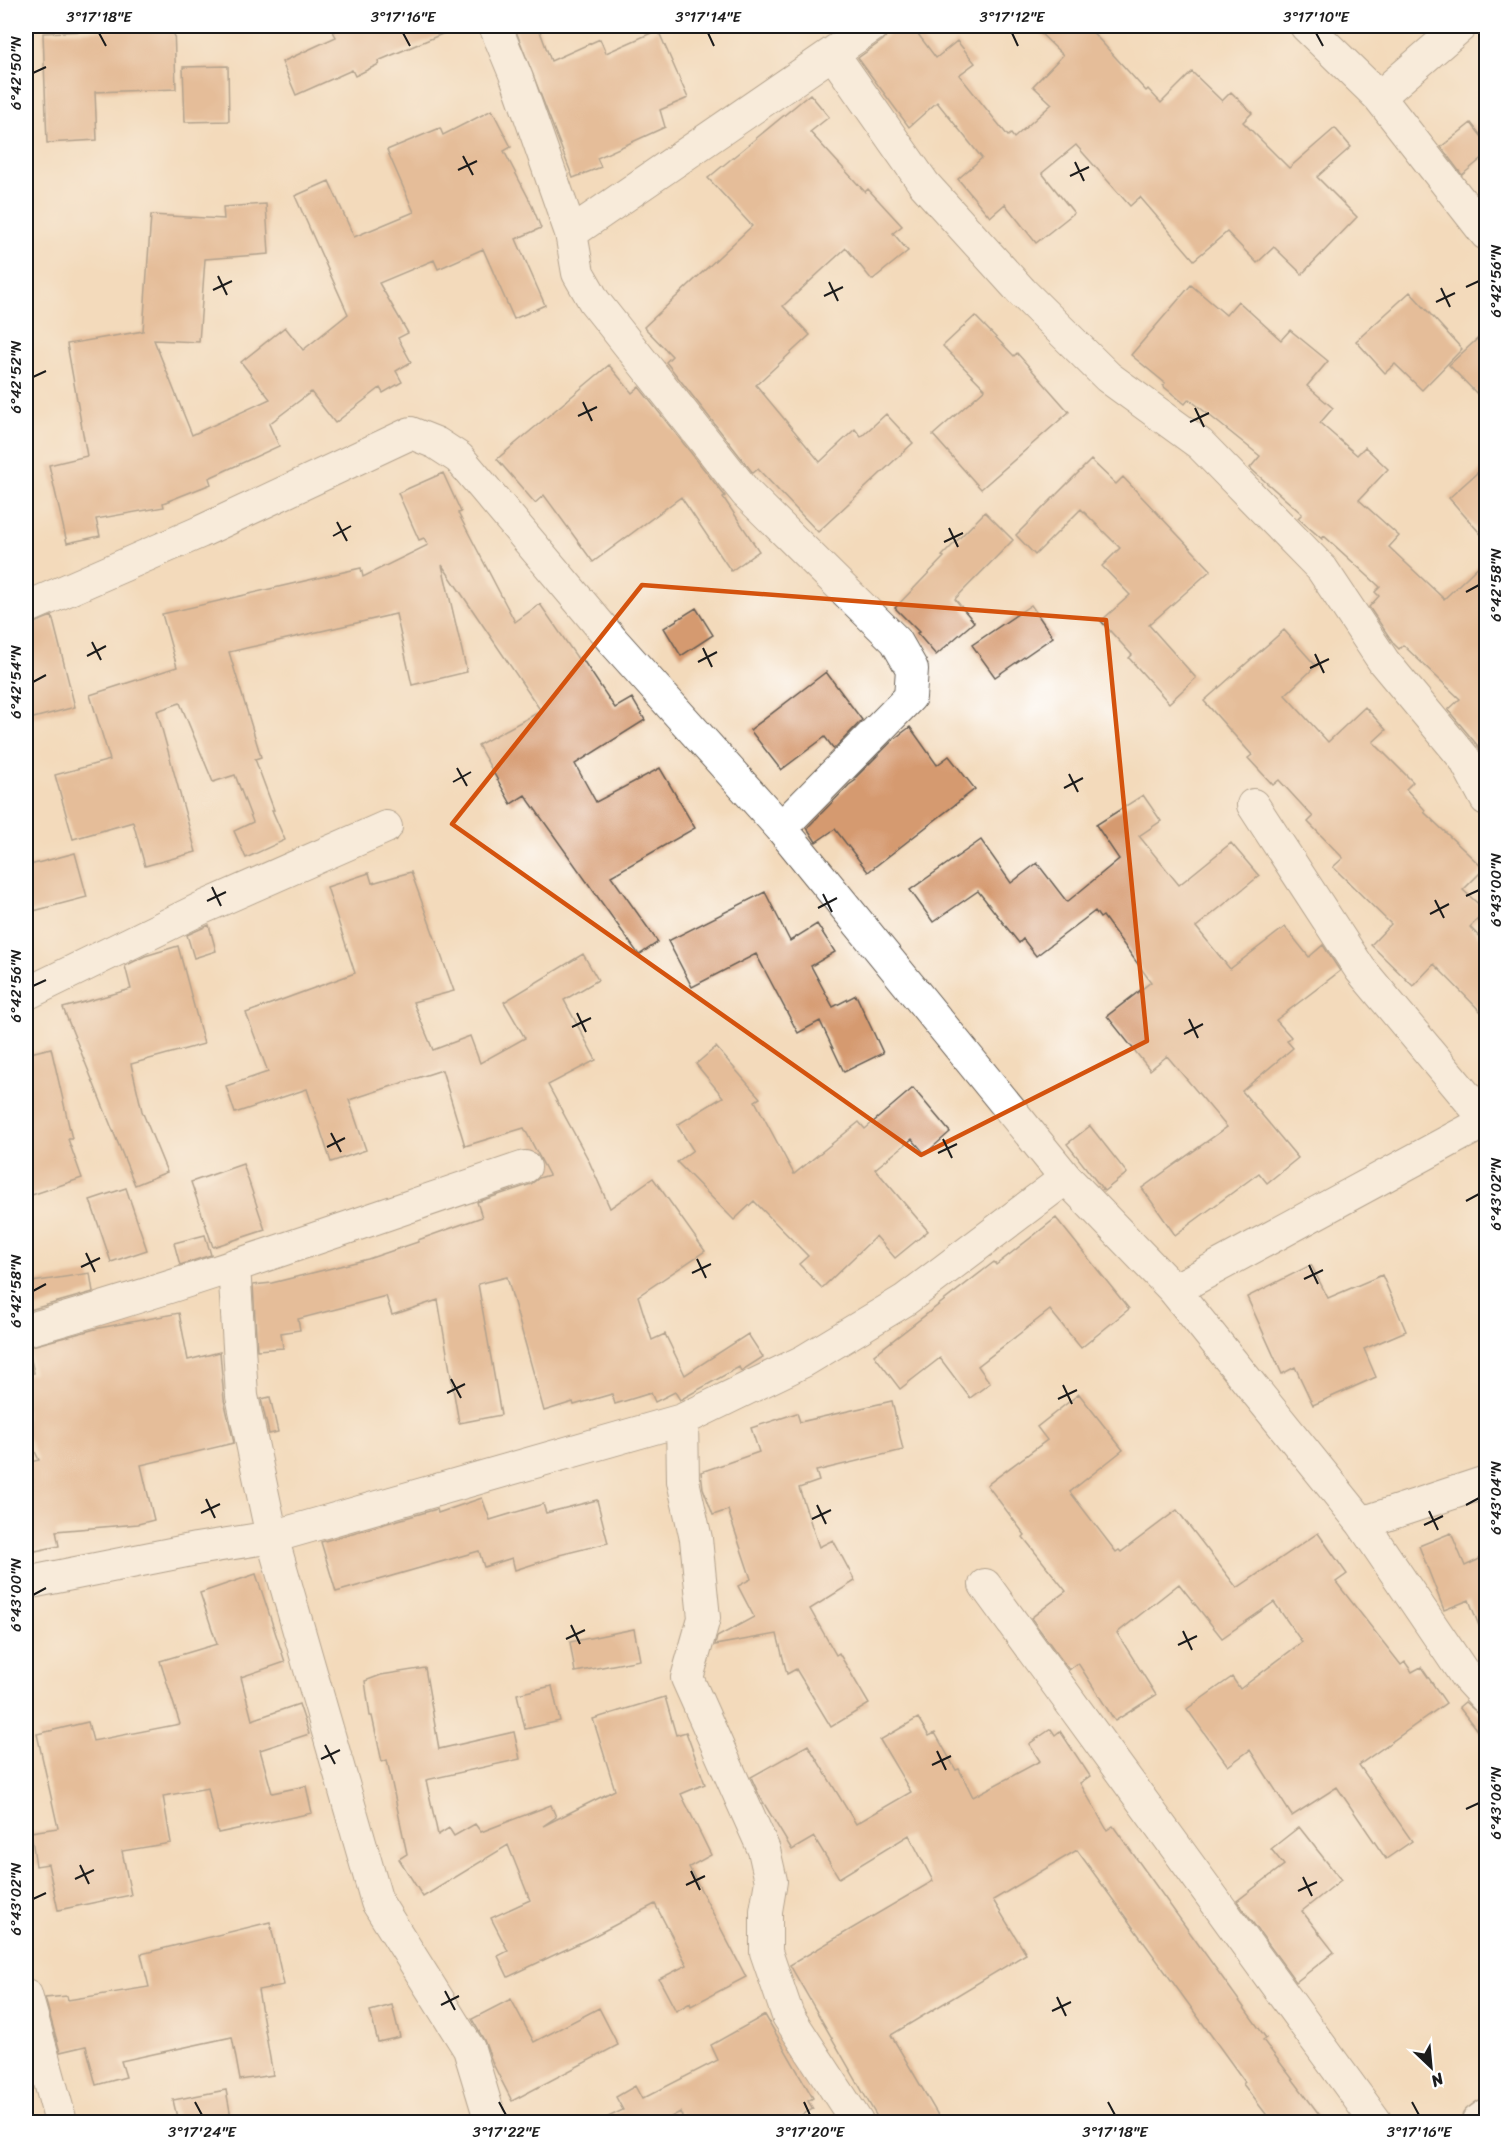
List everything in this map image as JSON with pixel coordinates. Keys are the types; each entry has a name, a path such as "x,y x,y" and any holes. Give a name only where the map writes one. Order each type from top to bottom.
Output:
{"street":[{"path":"495,26 517,79 571,233 578,273 594,301 746,493 896,641 912,669 910,697 781,828"},
{"path":"571,233 872,26"},
{"path":"1306,26 1379,97 1486,234"},
{"path":"1379,97 1461,26"},
{"path":"833,54 924,184 1022,292 1108,377 1200,444 1322,569 1384,662 1464,758 1486,799"},
{"path":"26,608 211,527 411,433 436,442 459,458 614,641 781,828 1066,1178 1174,1290 1362,1523 1465,1675 1486,1698"},
{"path":"1174,1290 1486,1120 1360,969 1253,805"},
{"path":"26,994 202,908 386,827"},
{"path":"26,1330 90,1312 234,1265 525,1167"},
{"path":"26,1583 195,1549 272,1537 682,1420 804,1361 905,1300 1066,1178"},
{"path":"234,1265 242,1396 272,1537 377,1902 469,2049 491,2122"},
{"path":"682,1420 683,1481 696,1539 704,1618 687,1678 764,1851 771,1881 765,1911 766,1952 788,2016 857,2122"},
{"path":"1362,1523 1486,1482"},
{"path":"985,1585 1376,2122"},
{"path":"26,1995 61,2122"},
{"path":"1478,2122 1486,2116"}],"highlighted area":[{"path":"642,585 1106,620 1147,1041 921,1155 452,824"}],"building":[{"path":"131,26 174,26 176,89 95,92 97,140 47,143 43,33 131,29"},
{"path":"330,26 461,26 378,61 379,64 355,76 352,70 296,95 282,62 336,37"},
{"path":"514,26 538,26 551,61 600,39 606,53 658,30 688,98 660,110 665,127 597,158 601,167 573,178"},
{"path":"891,26 912,26 936,58 957,41 975,63 959,75 1008,136 1011,134 1014,138 1052,104 1033,86 1063,55 1033,26 1087,26 1146,91 1148,89 1161,103 1192,72 1222,101 1231,92 1252,113 1243,122 1289,168 1335,128 1351,147 1317,177 1357,217 1302,274 1274,247 1257,263 1227,232 1194,260 1140,197 1130,206 1076,145 1042,173 1074,213 1036,243 1005,204 990,217 958,179 982,158 937,102 909,127 858,58 883,40"},
{"path":"228,66 229,121 185,122 183,67"},
{"path":"810,94 829,117 810,132 865,192 868,189 902,226 893,233 908,251 872,280 846,248 783,306 810,335 756,385 820,462 855,429 861,437 886,414 913,443 818,532 758,469 753,473 666,362 672,356 644,327 752,226 708,178"},
{"path":"492,110 511,147 504,151 541,228 516,239 545,305 514,319 483,249 438,269 434,260 379,283 408,333 398,338 411,362 396,371 402,382 383,393 380,388 335,423 311,392 269,424 279,446 209,478 211,484 163,503 164,507 96,519 100,536 67,543 49,465 87,456 67,344 143,331 151,215 224,219 223,207 266,204 269,254 205,259 199,342 154,340 192,435 270,399 241,362 285,327 303,350 348,314 295,196 329,181 354,237 414,212 387,150 440,128 443,135"},
{"path":"1471,123 1486,142 1486,155 1462,175 1441,147"},
{"path":"1191,285 1226,315 1238,301 1281,340 1290,330 1328,361 1307,386 1333,408 1320,423 1357,455 1365,447 1388,469 1359,500 1399,536 1389,547 1444,599 1486,559 1486,762 1478,746 1448,710 1460,699 1403,645 1399,649 1394,644 1369,607 1379,596 1375,592 1380,587 1324,536 1322,539 1298,518 1302,514 1250,468 1260,456 1189,399 1185,404 1163,386 1165,383 1131,355"},
{"path":"1410,292 1462,349 1422,390 1395,364 1385,373 1356,341"},
{"path":"975,316 1014,356 1017,353 1069,412 981,489 933,435 985,389 943,346"},
{"path":"1486,331 1486,403 1449,365"},
{"path":"609,365 632,393 639,387 725,496 723,497 759,551 731,571 681,497 593,562 544,495 535,503 497,459"},
{"path":"1091,460 1116,484 1123,477 1211,570 1149,625 1196,678 1169,703 1129,658 1132,655 1101,621 1130,595 1102,566 1120,548 1081,509 1035,555 1016,535"},
{"path":"1486,465 1486,540 1449,498"},
{"path":"443,473 461,512 458,513 515,622 540,604 578,659 581,657 615,708 632,698 645,720 575,764 596,802 660,768 695,828 611,876 658,942 639,955 525,795 511,804 478,745 541,711 442,565 467,672 412,685 396,614 229,652 261,757 255,759 285,840 246,858 234,831 253,822 235,775 213,782 180,703 157,711 196,852 145,866 133,822 73,839 55,775 110,760 90,695 177,667 162,614 361,568 363,577 428,545 424,538 419,540 398,493"},
{"path":"985,512 1013,540 955,599 974,622 936,655 917,633 919,632 895,608"},
{"path":"1031,605 1053,637 995,677 972,645"},
{"path":"696,608 713,635 681,656 664,628"},
{"path":"52,616 75,707 26,720 26,626"},
{"path":"1284,630 1316,666 1285,695 1328,742 1365,707 1386,730 1373,742 1413,782 1406,789 1425,810 1424,812 1484,869 1463,890 1486,911 1470,927 1486,944 1486,1017 1434,964 1413,986 1371,945 1391,924 1333,867 1343,858 1308,822 1313,817 1279,780 1273,785 1248,758 1252,755 1204,701"},
{"path":"826,672 862,720 834,749 825,737 781,770 750,730"},
{"path":"910,727 937,765 949,756 975,789 868,872 835,829 816,842 807,828 894,739"},
{"path":"1143,795 1161,821 1139,836 1179,885 1231,843 1259,876 1196,927 1230,969 1285,927 1309,957 1323,945 1340,971 1276,1020 1291,1037 1287,1041 1293,1048 1242,1091 1298,1158 1267,1183 1259,1173 1175,1235 1142,1188 1227,1127 1167,1056 1150,1070 1107,1016 1151,982 1103,916 1100,918 1095,911 1036,956 1023,939 1019,943 978,891 933,922 910,890 981,840 1011,883 1037,863 1067,902 1119,859 1096,825"},
{"path":"75,853 87,897 26,913 26,866"},
{"path":"411,872 454,991 413,1002 433,1050 470,1036 480,1063 525,1038 504,1002 583,954 598,980 564,1000 596,1060 548,1085 588,1159 610,1208 653,1178 705,1251 638,1296 652,1340 665,1334 685,1375 748,1334 763,1357 741,1371 739,1367 680,1400 675,1392 655,1402 651,1393 615,1404 612,1394 544,1411 507,1277 478,1284 501,1415 459,1423 438,1300 392,1315 386,1296 298,1319 300,1330 281,1333 283,1348 257,1350 253,1285 272,1283 368,1259 418,1242 418,1240 482,1217 477,1202 531,1184 549,1175 524,1128 465,1146 442,1070 349,1100 366,1150 331,1162 307,1089 235,1113 226,1086 268,1072 246,1013 355,973 327,887 369,873 372,883"},
{"path":"765,892 790,941 817,924 835,952 811,966 833,1007 856,995 883,1053 844,1072 820,1021 798,1033 756,954 692,987 668,941"},
{"path":"209,925 216,951 194,958 187,935"},
{"path":"178,946 204,1044 131,1064 142,1111 167,1172 135,1185 63,1008 131,989 125,966 145,956"},
{"path":"716,1047 760,1098 755,1101 794,1174 859,1122 865,1129 913,1088 950,1132 925,1154 912,1139 875,1169 928,1231 895,1258 876,1236 822,1288 799,1264 808,1256 754,1201 734,1220 677,1162 693,1150 677,1125 723,1097 696,1064"},
{"path":"51,1048 72,1139 68,1139 82,1178 26,1197 26,1054"},
{"path":"1090,1126 1127,1173 1104,1191 1067,1144"},
{"path":"243,1164 265,1230 213,1247 191,1182"},
{"path":"126,1188 147,1250 111,1262 90,1200"},
{"path":"1056,1218 1129,1309 1081,1348 1050,1310 978,1366 990,1383 970,1398 940,1358 900,1389 874,1355 994,1262 996,1265"},
{"path":"205,1235 211,1255 180,1265 174,1243"},
{"path":"1311,1265 1328,1298 1382,1275 1406,1331 1364,1349 1376,1377 1313,1405 1295,1367 1282,1374 1247,1297"},
{"path":"90,1273 93,1292 26,1311 26,1283"},
{"path":"179,1313 188,1360 220,1352 224,1400 234,1443 141,1465 154,1520 138,1524 56,1531 59,1546 26,1553 26,1463 39,1460 26,1433 26,1375 34,1373 28,1347 99,1328"},
{"path":"1079,1394 1123,1450 1070,1492 1116,1552 1119,1550 1121,1552 1177,1510 1237,1588 1318,1533 1347,1574 1336,1582 1401,1665 1405,1662 1412,1672 1421,1667 1446,1703 1359,1765 1412,1841 1386,1859 1337,1787 1292,1816 1250,1750 1228,1766 1187,1709 1232,1677 1240,1689 1302,1642 1274,1602 1222,1638 1179,1584 1117,1633 1156,1695 1115,1721 1078,1663 1069,1670 1031,1618 1066,1591 1023,1537 1025,1535 987,1485 1047,1440 1037,1427"},
{"path":"270,1397 278,1432 269,1434 261,1399"},
{"path":"892,1401 903,1450 816,1471 819,1481 799,1488 819,1547 833,1540 855,1581 810,1609 836,1655 839,1653 869,1704 831,1727 796,1669 787,1674 777,1634 715,1645 717,1637 754,1617 738,1586 751,1579 728,1510 713,1515 703,1488 701,1472 759,1452 751,1428 797,1413 800,1422"},
{"path":"482,1498 490,1520 543,1504 546,1513 597,1500 608,1543 559,1555 515,1570 512,1558 484,1567 479,1551 336,1592 321,1542 437,1509 438,1513"},
{"path":"1451,1533 1465,1566 1486,1556 1486,1641 1469,1600 1444,1610 1419,1546"},
{"path":"256,1574 285,1662 241,1677 252,1720 299,1704 309,1734 260,1750 272,1793 306,1786 312,1813 218,1833 208,1788 163,1796 171,1843 122,1851 131,1895 58,1910 48,1864 36,1866 31,1832 58,1828 37,1734 88,1722 93,1741 180,1724 160,1661 217,1644 200,1593"},
{"path":"634,1629 640,1660 575,1672 570,1642"},
{"path":"425,1668 439,1749 514,1732 520,1759 426,1780 438,1835 449,1828 454,1836 475,1824 481,1832 551,1805 556,1817 543,1826 615,1790 593,1719 665,1697 676,1735 686,1732 705,1784 681,1794 711,1855 689,1867 746,1977 691,2006 690,2003 676,2011 659,1979 687,1965 655,1904 508,1977 498,1956 508,1951 491,1918 530,1900 508,1845 423,1897 399,1859 407,1854 387,1760 382,1762 372,1716 370,1716 365,1681 381,1675"},
{"path":"552,1686 560,1721 525,1729 517,1694"},
{"path":"1465,1702 1480,1715 1486,1716 1486,1742 1459,1707"},
{"path":"918,1718 929,1736 935,1733 956,1770 959,1769 973,1797 1040,1761 1029,1744 1051,1729 1055,1735 1060,1731 1090,1776 1080,1783 1107,1830 1113,1826 1266,2038 1263,2040 1325,2122 1272,2122 1077,1850 993,1900 1026,1954 891,2035 942,2122 880,2122 790,1965 933,1881 909,1835 839,1878 814,1837 792,1850 760,1797 751,1777 808,1745 856,1824 911,1792 880,1740"},
{"path":"1299,1827 1341,1880 1302,1911 1334,1952 1296,1982 1237,1901 1284,1865 1271,1849"},
{"path":"270,1922 284,1985 258,1990 273,2075 240,2080 232,2037 121,2061 126,2077 96,2085 86,2046 60,2052 45,1998 67,1996 68,2000 149,1987 141,1954"},
{"path":"511,1999 534,2042 599,2008 618,2045 512,2101 472,2019"},
{"path":"392,2005 400,2037 378,2042 370,2011"},
{"path":"765,2015 813,2098 808,2101 813,2109 788,2122 685,2122 680,2112 662,2122 598,2122 623,2110 616,2097 635,2086 642,2099 718,2060 711,2045"},
{"path":"226,2090 232,2122 178,2122 173,2100"}]}
